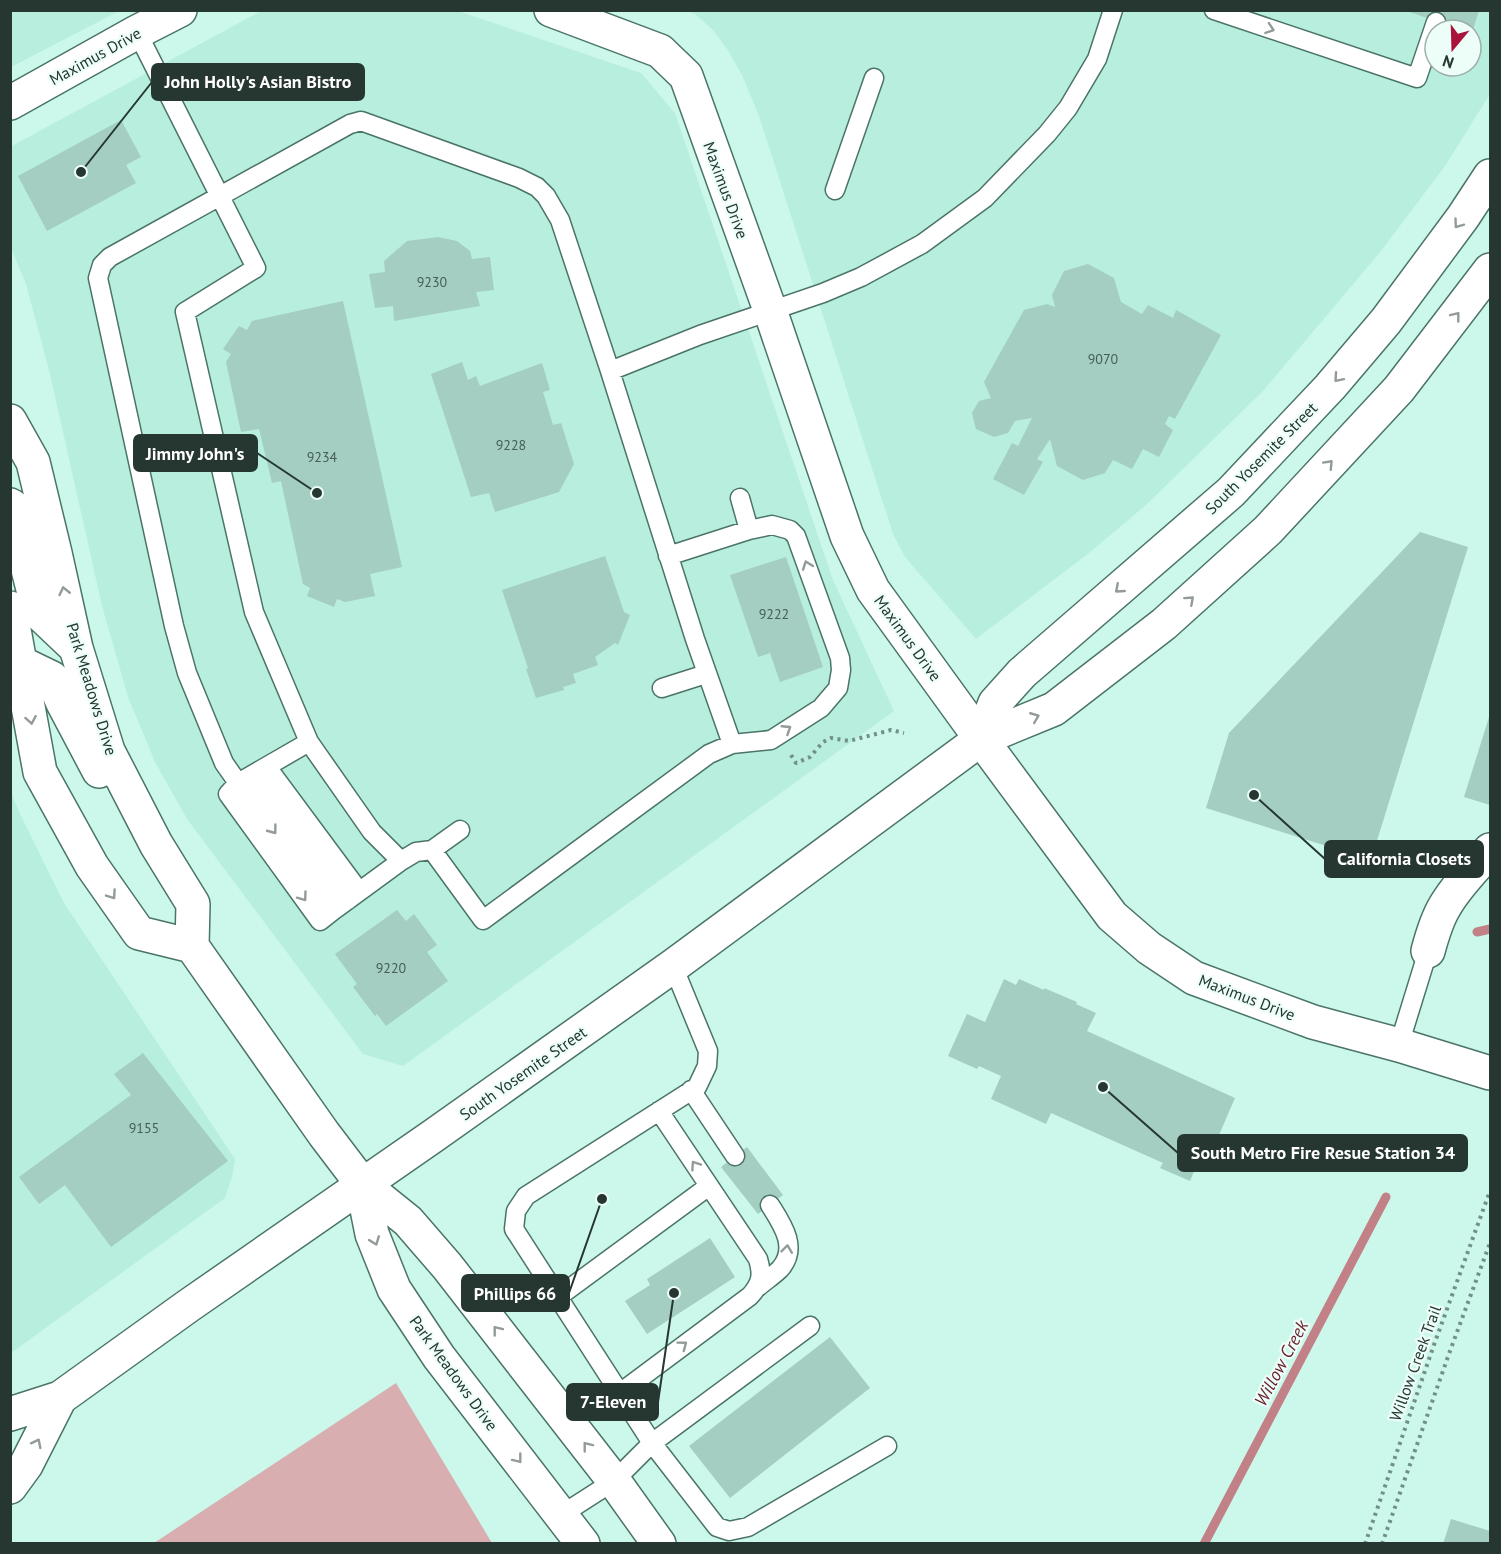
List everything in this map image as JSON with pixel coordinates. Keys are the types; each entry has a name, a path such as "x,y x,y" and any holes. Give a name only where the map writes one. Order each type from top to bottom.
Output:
{"main road":[{"name":"Maximus Drive","path":"10,103 180,10"},
{"name":"Maximus Drive","path":"551,10 660,51 686,76 770,310 847,536 873,590 1112,916 1149,948 1194,978 1313,1022 1491,1073"},
{"name":"South Yosemite Street","path":"981,739 995,703 1022,673 1232,492 1330,387 1386,321 1491,176"},
{"name":"South Yosemite Street","path":"10,1414 60,1398 197,1299 442,1130 673,966 981,739 1054,709 1164,624 1269,530 1399,389 1491,270"},
{"name":"Park Meadows Drive","path":"10,421 33,462 76,648 108,751 156,844 194,904 192,946 324,1134 362,1184 408,1221 447,1266 614,1481 659,1544"},
{"path":"10,505 39,613 76,648"},
{"path":"10,608 16,664 40,772 92,866 139,933 192,946"},
{"path":"16,664 52,678 155,878 186,892"},
{"path":"1428,951 1444,907 1491,850"},
{"name":"Park Meadows Drive","path":"362,1184 372,1234 394,1289 439,1357 583,1544"},
{"name":"South Yosemite Street","path":"10,1487 26,1465 60,1398"}],"lane":[{"path":"610,371 700,335 823,293 861,277 922,244 984,198 1047,134 1068,108 1097,59 1113,10"},
{"path":"1214,10 1417,78 1423,60"},
{"path":"137,32 256,268 185,312 249,597 309,742 372,832 401,861"},
{"path":"835,190 874,78"},
{"path":"347,900 253,775 224,763 187,673 98,278 102,265 110,257 350,124 361,121 519,178 537,187 546,196 560,220 706,674 732,744"},
{"path":"740,498 749,530"},
{"path":"432,850 483,920 709,754 732,744 771,740 820,708 837,688 841,670 840,658 796,536 790,530 772,525 668,556"},
{"path":"662,688 706,674"},
{"path":"253,775 309,742"},
{"path":"253,775 347,900"},
{"path":"347,900 401,861 416,852 432,850 460,830"},
{"path":"1399,1046 1428,951"},
{"path":"673,966 708,1051 707,1066 697,1086 526,1196 516,1211 514,1229 652,1443 717,1527 729,1531 748,1527 887,1446"},
{"path":"691,1090 735,1156"},
{"path":"659,1112 758,1259 762,1270 758,1287"},
{"path":"558,1297 709,1186"},
{"path":"620,1393 750,1296 779,1269 789,1251 789,1240 784,1227 770,1205"},
{"path":"561,1515 614,1481 652,1443 810,1326"}],"path":[{"path":"778,735 796,763 810,757 823,742 831,738 849,741 891,730 904,733"},
{"name":"Willow Creek Trail","path":"1365,1544 1435,1342 1491,1191"},
{"path":"1382,1544 1491,1243"}],"shaded area":[{"path":"11,10 119,10 119,11 11,67"},
{"path":"261,11 458,11 641,73 675,113 833,580 894,711 403,1066 363,1054 187,819 155,762 128,697 102,606 50,374 26,284 11,248 10,147"},
{"path":"688,11 1490,11 1490,94 1445,166 1381,251 1263,391 1146,505 1089,553 976,639 905,557 893,534 759,116 742,75 713,30 695,14"},
{"path":"10,791 64,903 235,1159 225,1198 11,1353"},
{"path":"396,1383 492,1543 154,1543"}],"building":[{"path":"1404,10 1479,10 1477,18 1427,18"},
{"path":"121,120 141,157 126,165 136,183 47,231 18,176"},
{"path":"438,237 457,241 470,251 472,259 490,257 494,290 476,292 480,306 394,321 393,306 375,308 369,274 385,272 384,261 407,241"},
{"path":"1088,264 1114,278 1121,302 1142,314 1148,305 1173,318 1176,310 1221,335 1175,419 1169,416 1165,424 1173,430 1159,457 1143,449 1132,469 1113,460 1105,473 1083,480 1057,466 1050,439 1037,459 1043,462 1024,495 993,479 1012,443 1018,446 1032,418 1015,421 1008,433 994,437 976,429 972,413 979,401 991,398 984,382 1024,310 1047,304 1055,307 1052,295 1064,271"},
{"path":"343,301 402,567 370,574 375,596 345,602 337,599 334,607 307,596 310,588 303,584 281,481 272,483 259,429 241,432 226,362 231,354 223,349 239,326 247,330 252,321"},
{"path":"462,362 468,380 476,376 480,386 542,363 550,390 543,392 553,425 561,423 574,464 559,492 495,512 489,493 471,497 431,374"},
{"path":"1420,532 1468,547 1371,860 1206,808 1229,733"},
{"path":"605,556 624,612 630,615 618,645 615,643 595,657 598,665 573,674 576,683 563,687 564,690 536,698 502,590"},
{"path":"786,557 823,667 780,682 770,653 758,657 730,575"},
{"path":"1490,714 1490,805 1464,797"},
{"path":"397,910 406,921 414,914 437,945 427,952 448,981 386,1026 377,1014 375,1016 353,987 357,984 335,954"},
{"path":"1004,979 1016,985 1019,979 1077,1002 1076,1004 1096,1013 1087,1031 1235,1098 1212,1151 1204,1148 1190,1181 1160,1168 1163,1163 1051,1113 1046,1124 991,1099 1001,1076 979,1066 977,1069 948,1056 967,1014 985,1022"},
{"path":"143,1053 228,1161 111,1247 65,1185 39,1204 19,1177 131,1095 114,1074"},
{"path":"747,1147 783,1195 758,1214 721,1167"},
{"path":"710,1238 735,1277 647,1334 625,1301 650,1285 647,1279"},
{"path":"830,1337 870,1388 730,1498 689,1446"},
{"path":"1451,1519 1490,1531 1490,1544 1443,1544"}],"waterway":[{"name":"Willow Creek","path":"1477,932 1490,929"},
{"name":"Willow Creek","path":"1204,1544 1386,1197"}],"place":[{"name":"John Holly's Asian Bistro","path":"81,172"},
{"name":"Jimmy John's","path":"317,493"},
{"name":"California Closets","path":"1254,795"},
{"name":"South Metro Fire Resue Station 34","path":"1103,1087"},
{"name":"Phillips 66","path":"602,1199"},
{"name":"7-Eleven","path":"674,1293"}]}
